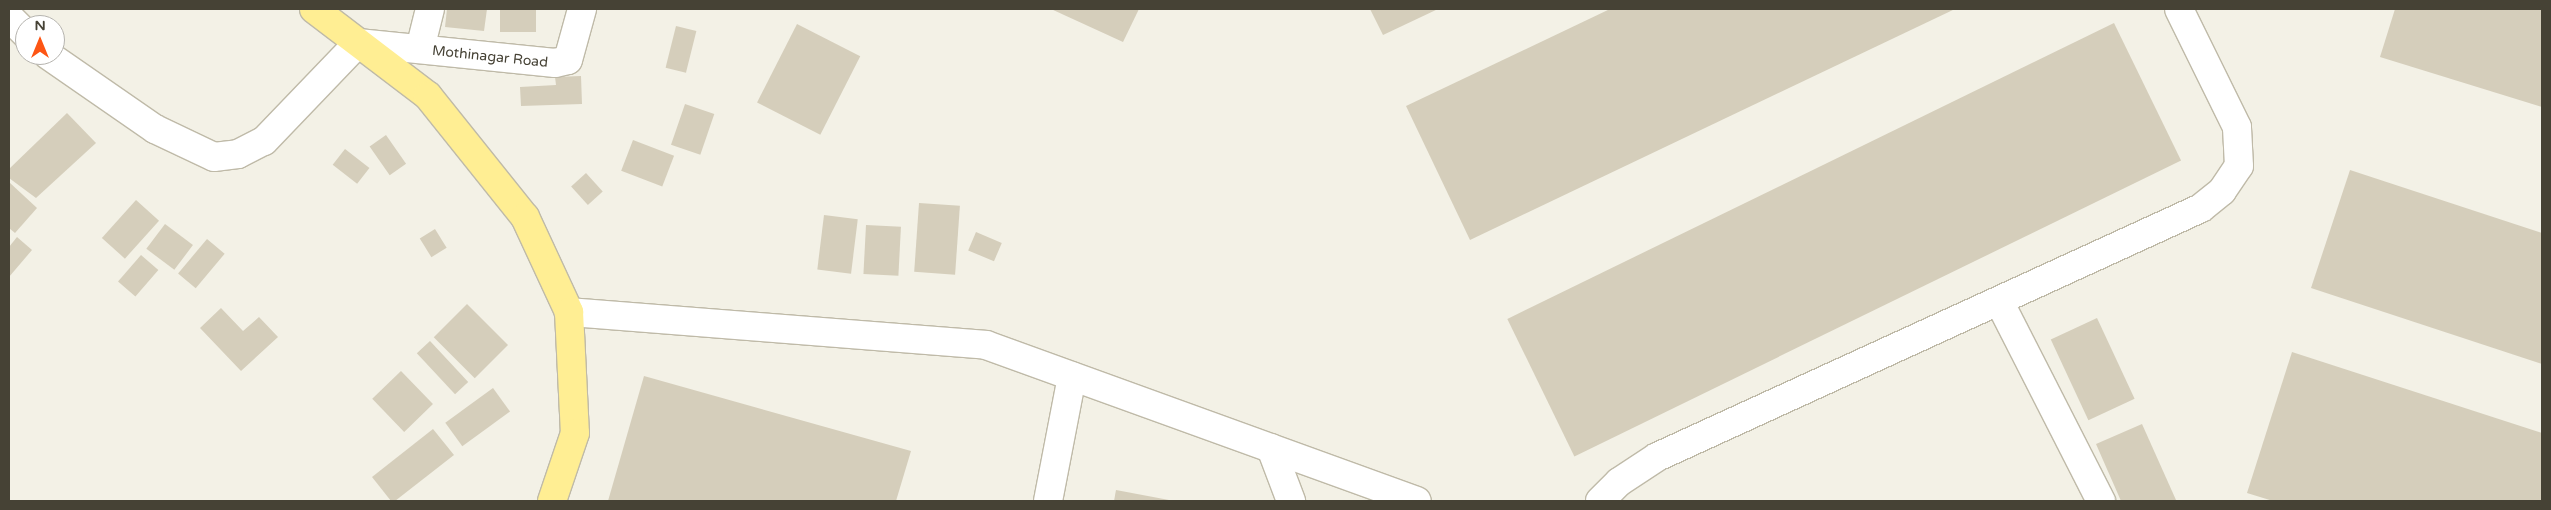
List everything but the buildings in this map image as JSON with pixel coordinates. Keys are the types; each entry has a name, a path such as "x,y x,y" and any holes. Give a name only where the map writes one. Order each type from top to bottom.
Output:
{"main road":[{"path":"314,9 428,96 525,217 569,312 575,433 552,501"}],"street":[{"path":"420,49 430,9"},
{"name":"Mothinagar Road","path":"358,43 555,63 568,60 582,9"},
{"path":"1600,501 1619,482 1657,457 2201,208 2222,191 2239,166 2238,127 2179,9"},
{"path":"63,65 155,128 214,157 238,154 264,141 358,43"},
{"path":"1999,301 2101,501"},
{"path":"569,312 986,345 1417,501"},
{"path":"1048,501 1072,376"},
{"path":"1271,448 1291,501"}]}
